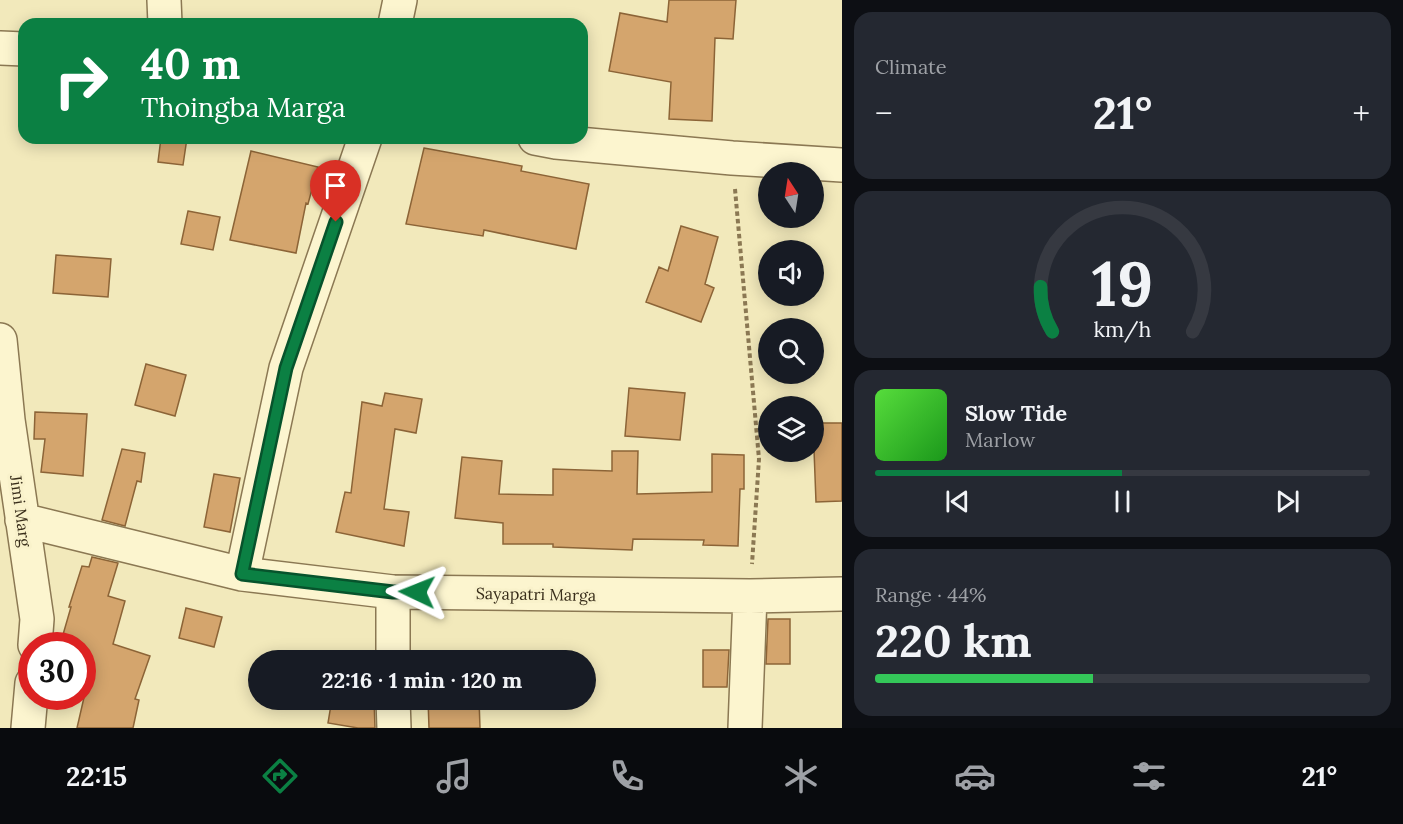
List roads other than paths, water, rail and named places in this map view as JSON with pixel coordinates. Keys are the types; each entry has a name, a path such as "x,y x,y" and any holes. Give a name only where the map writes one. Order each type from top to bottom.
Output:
{"street":[{"path":"164,0 165,18"},
{"path":"396,18 400,0"},
{"path":"0,48 18,49"},
{"path":"242,574 286,368 363,144"},
{"path":"578,144 842,165"},
{"name":"Jimi Marg","path":"0,340 8,420 37,619 36,632"},
{"name":"Sayapatri Marga","path":"22,520 242,574 393,592 750,596 842,594"},
{"path":"393,592 393,650"},
{"path":"745,728 750,596"},
{"path":"28,728 30,710"},
{"path":"393,710 394,728"}]}
